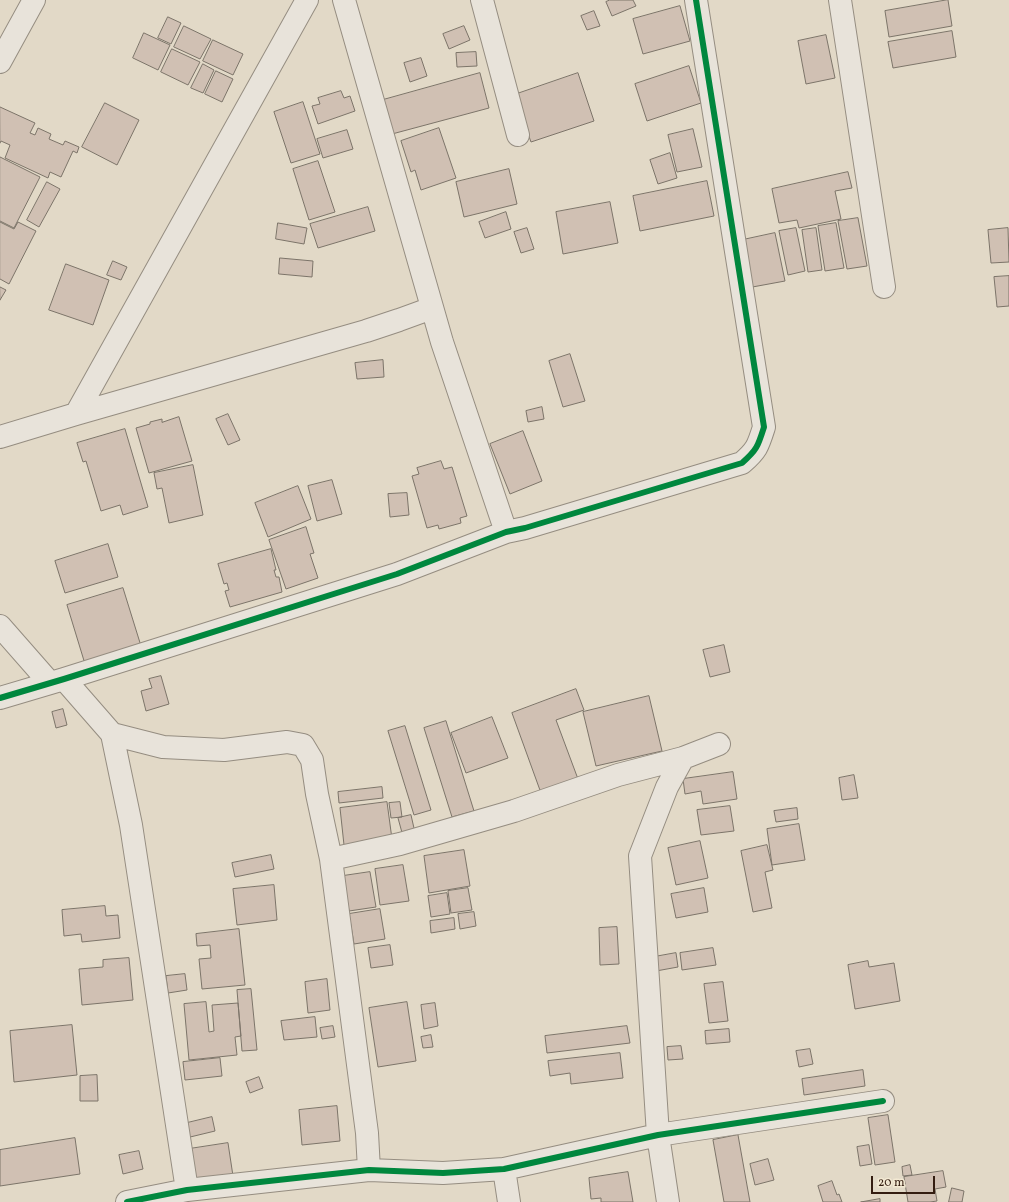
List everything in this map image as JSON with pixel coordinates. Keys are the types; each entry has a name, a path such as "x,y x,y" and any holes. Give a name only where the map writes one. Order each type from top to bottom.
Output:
{"street":[{"path":"0,62 34,0"},
{"path":"76,414 307,0"},
{"path":"344,0 442,342 506,532"},
{"path":"482,0 518,135"},
{"path":"0,698 397,574 506,532 525,528 742,463 752,454 758,446 764,427 696,0"},
{"path":"840,0 884,287"},
{"path":"0,437 379,326 432,308"},
{"path":"0,626 112,734 163,747 224,750 287,742 303,745 312,760 317,794 331,859 367,1133 369,1170"},
{"path":"112,734 131,825 187,1190"},
{"path":"331,859 400,844 514,811 618,775 683,758 719,744"},
{"path":"668,1202 658,1135 640,856 667,787 683,758"},
{"path":"127,1202 187,1190 369,1170 443,1173 504,1169 658,1135 883,1101"},
{"path":"504,1169 509,1202"}],"building":[{"path":"610,0 633,0 636,6 612,16 606,2"},
{"path":"948,0 952,26 889,37 885,11"},
{"path":"680,6 690,41 643,54 633,19"},
{"path":"594,11 600,26 587,30 581,16"},
{"path":"168,17 181,23 171,44 158,38"},
{"path":"184,26 211,39 200,59 174,47"},
{"path":"464,26 470,40 449,49 443,34"},
{"path":"952,31 956,57 893,68 888,42"},
{"path":"144,33 170,45 158,70 133,58"},
{"path":"826,35 835,78 806,84 798,41"},
{"path":"213,40 243,54 233,75 203,61"},
{"path":"172,49 200,62 188,85 161,72"},
{"path":"476,52 477,66 457,67 456,53"},
{"path":"421,58 427,76 410,82 404,63"},
{"path":"203,64 214,70 203,93 191,88"},
{"path":"689,66 701,103 647,121 635,84"},
{"path":"216,71 233,79 222,102 205,94"},
{"path":"480,73 489,108 392,134 383,100"},
{"path":"578,73 594,121 531,142 514,95"},
{"path":"341,91 344,98 350,96 355,111 318,124 312,106 320,104 318,98"},
{"path":"303,102 320,154 291,163 274,112"},
{"path":"105,103 139,120 117,165 82,147"},
{"path":"0,107 35,123 30,133 35,135 38,128 51,134 49,139 63,145 65,141 79,147 77,153 73,151 61,177 50,172 48,178 5,158 10,145 1,141 0,143"},
{"path":"439,128 456,178 421,190 415,170 411,172 401,141"},
{"path":"693,129 702,167 677,172 668,135"},
{"path":"347,130 353,149 323,158 317,139"},
{"path":"670,153 677,178 658,184 650,160"},
{"path":"0,157 40,177 14,228 0,221"},
{"path":"318,161 335,212 309,220 293,169"},
{"path":"509,169 517,204 464,217 456,182"},
{"path":"848,172 852,188 835,191 841,219 799,228 797,220 779,223 772,189"},
{"path":"707,181 714,216 640,231 633,196"},
{"path":"47,182 60,189 39,227 27,220"},
{"path":"610,202 618,243 563,254 556,212"},
{"path":"368,207 375,231 318,248 310,224"},
{"path":"506,212 511,229 485,238 479,222"},
{"path":"858,218 867,266 847,269 838,221"},
{"path":"0,222 14,229 18,222 36,231 9,284 0,279"},
{"path":"278,223 307,228 304,244 276,239"},
{"path":"836,223 844,268 825,271 818,226"},
{"path":"527,228 534,249 521,253 514,232"},
{"path":"796,228 805,271 788,275 779,231"},
{"path":"816,228 822,270 808,272 802,230"},
{"path":"1008,228 1009,262 991,263 988,230"},
{"path":"775,233 785,281 747,288 738,241"},
{"path":"280,258 313,261 312,277 279,274"},
{"path":"113,261 127,267 121,280 107,275"},
{"path":"66,264 109,280 93,325 49,310"},
{"path":"1009,276 1009,306 997,307 994,277"},
{"path":"0,287 6,290 0,300"},
{"path":"570,354 585,401 563,407 549,361"},
{"path":"383,360 384,377 357,379 355,363"},
{"path":"542,407 544,419 528,422 526,411"},
{"path":"228,414 240,440 228,445 216,419"},
{"path":"179,417 192,461 149,473 136,428 150,424 150,422 162,419 162,422"},
{"path":"125,429 148,507 123,515 120,505 101,511 86,461 83,462 77,443"},
{"path":"523,431 542,481 510,494 490,444"},
{"path":"441,461 444,469 452,467 467,516 460,518 461,523 439,529 438,525 427,528 412,476 419,474 417,468"},
{"path":"193,465 203,515 169,523 162,488 157,489 154,473"},
{"path":"332,480 342,514 317,521 308,486"},
{"path":"298,486 311,519 268,537 255,503"},
{"path":"407,493 409,515 390,517 388,494"},
{"path":"306,527 314,553 310,554 318,578 286,589 269,540"},
{"path":"108,544 118,577 65,593 55,561"},
{"path":"271,549 276,570 274,570 276,577 279,577 282,592 230,607 225,591 229,590 227,583 224,584 218,564"},
{"path":"123,588 141,646 85,664 67,605"},
{"path":"724,645 730,672 710,677 703,650"},
{"path":"161,676 169,704 146,711 141,691 152,688 149,679"},
{"path":"576,689 584,710 556,720 578,779 541,793 512,713"},
{"path":"649,696 662,751 596,766 583,712"},
{"path":"63,709 67,725 56,728 52,712"},
{"path":"492,717 508,758 466,773 451,733"},
{"path":"446,721 474,811 452,817 424,728"},
{"path":"405,726 431,810 414,815 388,731"},
{"path":"733,772 737,799 703,804 701,791 685,794 683,779"},
{"path":"854,775 858,798 842,800 839,778"},
{"path":"382,787 383,798 339,803 338,792"},
{"path":"387,802 392,839 344,845 340,808"},
{"path":"400,802 402,817 391,818 389,803"},
{"path":"730,806 734,831 701,835 697,810"},
{"path":"797,808 798,819 776,822 774,811"},
{"path":"411,815 416,837 404,840 398,818"},
{"path":"799,824 805,860 772,865 767,829"},
{"path":"700,841 708,878 676,885 668,848"},
{"path":"767,845 773,870 765,872 772,908 753,912 741,851"},
{"path":"464,850 470,886 429,893 424,856"},
{"path":"271,855 274,869 235,877 232,863"},
{"path":"403,865 409,901 380,905 375,869"},
{"path":"370,872 376,907 349,911 343,876"},
{"path":"274,885 277,920 237,925 233,889"},
{"path":"468,888 472,910 451,913 448,891"},
{"path":"704,888 708,912 676,918 671,894"},
{"path":"447,893 450,914 431,917 428,896"},
{"path":"105,906 106,916 118,915 120,938 82,942 81,934 64,936 62,910"},
{"path":"380,909 385,939 354,944 349,914"},
{"path":"474,912 476,926 460,929 458,914"},
{"path":"454,918 455,929 431,933 430,921"},
{"path":"617,927 619,964 600,965 599,928"},
{"path":"239,929 245,985 202,989 199,959 211,958 210,945 197,946 196,934"},
{"path":"390,945 393,965 371,968 368,948"},
{"path":"713,948 716,965 682,970 680,953"},
{"path":"676,953 678,967 656,971 654,957"},
{"path":"129,958 133,1000 82,1005 79,969 103,967 103,960"},
{"path":"868,961 869,967 894,963 900,1001 855,1009 848,965"},
{"path":"185,974 187,990 168,993 166,976"},
{"path":"327,979 330,1010 308,1013 305,982"},
{"path":"723,982 728,1021 709,1023 704,984"},
{"path":"251,989 257,1050 242,1051 237,990"},
{"path":"206,1002 209,1032 214,1031 212,1005 238,1003 241,1036 235,1037 237,1055 189,1060 184,1004"},
{"path":"407,1002 416,1061 378,1067 369,1008"},
{"path":"435,1003 438,1026 424,1029 421,1005"},
{"path":"315,1017 317,1037 284,1040 281,1021"},
{"path":"72,1025 77,1075 14,1082 10,1031"},
{"path":"333,1026 335,1037 322,1039 320,1028"},
{"path":"627,1026 630,1043 547,1053 545,1036"},
{"path":"729,1029 730,1042 706,1044 705,1031"},
{"path":"431,1035 433,1047 423,1048 421,1037"},
{"path":"681,1046 683,1059 668,1060 667,1047"},
{"path":"810,1049 813,1064 799,1067 796,1051"},
{"path":"620,1053 623,1078 571,1084 570,1073 550,1076 548,1061"},
{"path":"220,1058 222,1076 185,1080 183,1062"},
{"path":"863,1070 865,1086 804,1095 802,1079"},
{"path":"97,1075 98,1101 80,1101 80,1076"},
{"path":"259,1077 263,1088 250,1093 246,1082"},
{"path":"337,1106 340,1141 302,1145 299,1110"},
{"path":"888,1115 895,1162 875,1165 868,1118"},
{"path":"212,1117 215,1131 186,1138 183,1124"},
{"path":"738,1135 750,1202 724,1202 713,1140"},
{"path":"75,1138 80,1174 0,1186 0,1150"},
{"path":"228,1143 233,1176 194,1181 189,1149"},
{"path":"869,1145 872,1164 860,1166 857,1147"},
{"path":"139,1151 143,1169 123,1174 119,1155"},
{"path":"768,1159 774,1180 755,1185 750,1164"},
{"path":"910,1165 912,1175 903,1176 902,1167"},
{"path":"943,1171 946,1187 935,1189 937,1201 908,1202 904,1177"},
{"path":"628,1172 633,1202 601,1202 601,1198 591,1199 589,1178"},
{"path":"832,1181 837,1195 839,1194 842,1202 823,1202 818,1186"},
{"path":"952,1188 964,1191 962,1202 949,1202"},
{"path":"880,1199 880,1202 861,1202"}],"cycle path":[{"path":"0,698 397,574 506,532 525,528 742,463 754,451 764,427 696,0"},
{"path":"127,1202 187,1190 369,1170 443,1173 504,1169 658,1135 883,1101"}]}
